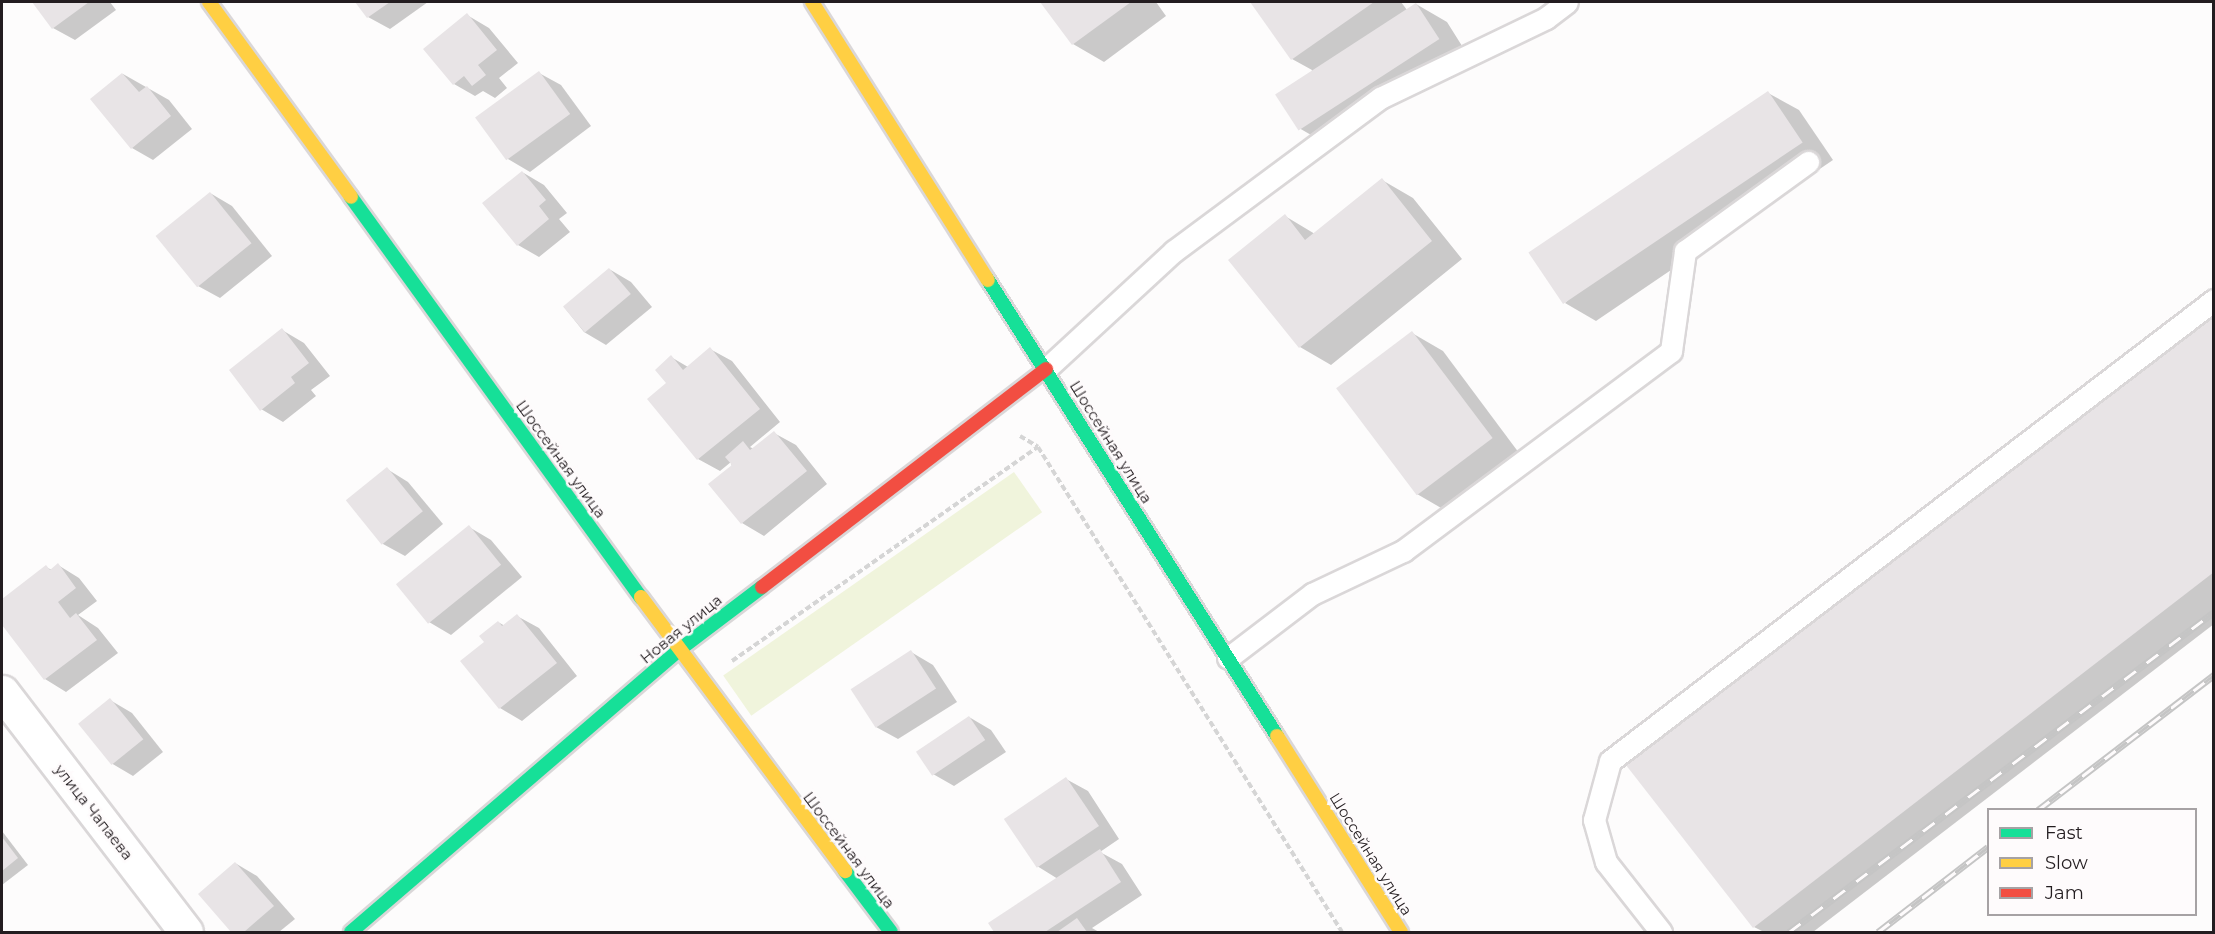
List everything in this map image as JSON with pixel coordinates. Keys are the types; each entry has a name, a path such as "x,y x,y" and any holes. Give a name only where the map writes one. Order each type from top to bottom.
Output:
{"street":[{"name":"Шоссейная улица","path":"209,2 679,650 891,933"},
{"name":"Шоссейная улица","path":"812,2 1401,933"},
{"name":"Новая улица","path":"351,933 679,650 1046,369"},
{"name":"улица Чапаева","path":"2,692 186,933"}],"lane":[{"path":"1046,369 1174,251 1380,98 1546,18 1568,2"},
{"path":"1228,658 1312,594 1403,551 1671,351 1685,251 1808,162"},
{"path":"1661,933 1606,862 1594,820 1610,761 2214,300"}],"path":[{"path":"986,415 1038,447 1342,933"}],"green space":[{"path":"1014,472 1042,512 751,716 723,676"}],"building":[{"path":"32,2 89,2 52,29"},
{"path":"355,2 390,2 367,18"},
{"path":"1040,2 1131,2 1072,45"},
{"path":"1250,2 1374,2 1291,60"},
{"path":"1416,3 1439,39 1299,131 1275,94"},
{"path":"467,13 497,50 478,65 486,75 472,86 464,76 453,85 423,49"},
{"path":"539,71 570,114 506,160 475,117"},
{"path":"122,73 139,92 147,86 171,116 131,149 90,99"},
{"path":"1768,91 1803,142 1563,304 1528,253"},
{"path":"522,171 546,200 539,206 549,219 517,246 482,203"},
{"path":"1382,178 1432,241 1299,348 1228,260 1285,214 1305,240"},
{"path":"210,192 252,243 197,287 156,236"},
{"path":"609,268 631,294 585,333 563,307"},
{"path":"2214,303 2214,572 1753,928 1622,760"},
{"path":"282,328 309,363 291,377 295,383 260,411 229,370"},
{"path":"1412,331 1493,438 1417,495 1336,388"},
{"path":"710,347 760,409 697,460 647,399 666,383 655,370 671,355 683,370"},
{"path":"774,431 807,471 741,524 708,484 732,465 725,457 743,441 750,450"},
{"path":"387,467 423,511 382,545 346,500"},
{"path":"469,525 501,565 428,624 396,584"},
{"path":"58,563 76,588 58,602 70,618 76,613 97,640 44,680 2,625 2,599 46,565 50,570"},
{"path":"517,614 557,663 499,709 460,661 484,642 479,636 498,621 502,626"},
{"path":"911,650 936,689 876,728 851,689"},
{"path":"110,698 143,739 111,765 78,724"},
{"path":"969,716 985,740 932,776 916,752"},
{"path":"1066,777 1099,826 1037,868 1004,819"},
{"path":"2,837 18,858 2,871"},
{"path":"1100,849 1121,882 1045,932 994,932 988,923"},
{"path":"235,862 274,906 244,932 231,932 198,894"},
{"path":"1077,918 1087,932 1057,932"}],"railway":[{"path":"1789,932 2214,612"},
{"path":"2041,808 2214,675"},
{"path":"1878,932 1987,848"}],"traffic: fast":[{"path":"351,197 641,597"},
{"path":"988,280 1277,736"},
{"path":"351,932 679,650 762,587"},
{"path":"845,871 891,932"}],"traffic: slow":[{"path":"209,2 351,197"},
{"path":"812,2 988,280"},
{"path":"641,597 845,871"},
{"path":"1277,736 1401,932"}],"traffic: jam":[{"path":"762,587 1046,369"}]}
